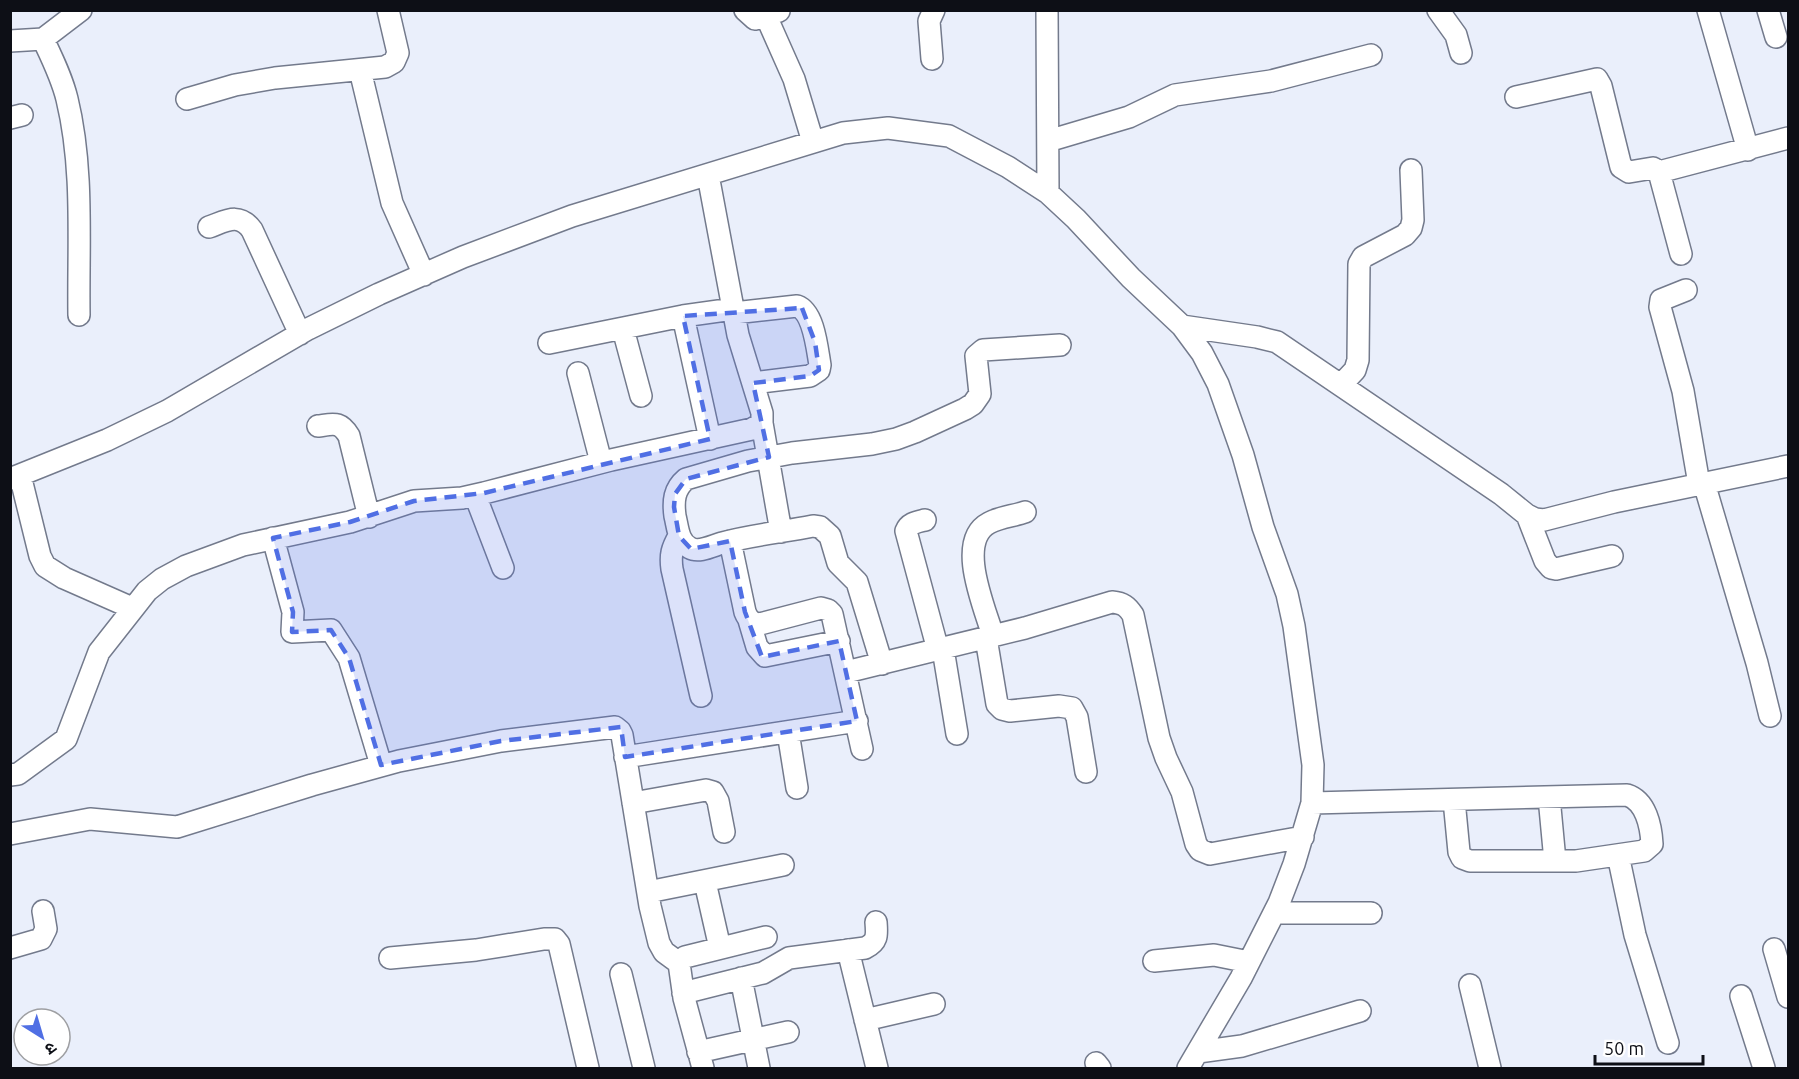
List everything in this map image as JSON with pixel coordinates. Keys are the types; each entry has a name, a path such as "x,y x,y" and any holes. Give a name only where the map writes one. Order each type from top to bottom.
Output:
{"street":[{"path":"10,41 44,39 81,10"},
{"path":"187,99 235,84 385,68 397,58 398,53 388,10"},
{"path":"745,10 755,19 773,13 813,142"},
{"path":"932,59 929,21 934,10"},
{"path":"1047,10 1048,193"},
{"path":"1438,10 1456,35 1461,53"},
{"path":"1708,10 1748,150"},
{"path":"1768,10 1776,37"},
{"path":"44,39 67,97 72,123 79,198 79,315"},
{"path":"1047,141 1128,117 1175,95 1271,81 1371,55"},
{"path":"360,70 392,203 424,275"},
{"path":"1516,97 1597,79 1601,86 1621,166 1629,172 1653,168 1659,172 1681,254"},
{"path":"132,608 64,578 45,566 15,477 107,440 166,411 300,334 379,294 463,257 572,216 843,133 888,128 949,136 1008,167 1048,193 1076,219 1131,278 1182,326 1202,353 1218,384 1243,455 1263,527 1287,594 1294,626 1313,765 1312,803 1294,864 1274,913 1193,1060"},
{"path":"1659,172 1788,138"},
{"path":"1341,386 1355,370 1358,360 1359,264 1370,252 1405,236 1411,228 1413,220 1411,170"},
{"path":"708,175 733,311 762,413 782,532"},
{"path":"208,226 232,219 247,222 300,334"},
{"path":"1686,290 1665,297 1661,300 1660,307 1683,391 1701,484 1757,663 1770,717"},
{"path":"549,343 683,316 797,306 802,308 808,315 820,365 819,370 810,376 753,383"},
{"path":"683,316 710,439"},
{"path":"1182,326 1277,342 1535,519 1544,520 1614,502 1788,466"},
{"path":"623,329 641,396"},
{"path":"882,664 857,582 838,563 830,536 820,527 813,526 730,541 699,550 691,549 679,536 674,507 675,494 679,485 686,479 701,474 769,457 872,444 915,432 965,409 977,400 980,394 976,356 979,352 1060,345"},
{"path":"578,373 601,462"},
{"path":"10,775 18,774 66,739 99,652 147,591 162,579 186,566 224,551 369,517 414,501 475,495 601,462 752,429 762,423"},
{"path":"318,426 340,425 349,436 369,517"},
{"path":"475,495 503,568"},
{"path":"1025,512 990,522 976,535 973,548 973,565 989,637 997,704 1002,709 1010,711 1059,706 1072,708 1077,717 1086,772"},
{"path":"1527,515 1545,561 1551,568 1556,569 1612,556"},
{"path":"925,519 912,524 906,531 940,650 957,734"},
{"path":"679,536 670,557 701,696"},
{"path":"273,538 293,612 292,632 331,630 349,658 381,765"},
{"path":"730,541 745,612 760,652 765,656 839,641"},
{"path":"846,672 940,650 1112,602 1121,603 1127,606 1132,615 1159,738 1182,792 1196,844 1200,850 1210,854 1303,837"},
{"path":"749,620 760,624 821,608 828,610 835,619 862,749"},
{"path":"625,757 857,721"},
{"path":"10,834 90,819 177,827 381,765 501,741 615,727 620,731 659,943 668,956 679,963 683,993 700,1060 753,1040 788,1032"},
{"path":"788,732 797,788"},
{"path":"633,803 706,790 713,792 718,801 724,832"},
{"path":"1312,803 1627,795 1638,800 1643,806 1652,844 1644,851 1555,861 1465,860 1459,852 1454,800"},
{"path":"1549,797 1555,861"},
{"path":"1618,855 1635,935 1668,1043"},
{"path":"648,892 783,865"},
{"path":"705,882 720,948"},
{"path":"10,948 41,939 46,929 43,911"},
{"path":"1274,913 1371,913"},
{"path":"683,993 763,973 789,958 865,948 875,942 876,922"},
{"path":"679,963 685,957 766,937"},
{"path":"390,958 476,950 555,939 559,944 588,1068"},
{"path":"1774,949 1788,997"},
{"path":"848,951 877,1068"},
{"path":"1154,962 1214,956 1249,962"},
{"path":"621,974 644,1068"},
{"path":"741,978 759,1068"},
{"path":"1470,985 1490,1068"},
{"path":"1741,996 1764,1068"},
{"path":"865,1020 934,1004"},
{"path":"1193,1060 1360,1011"}],"highlighted area":[{"path":"802,308 815,342 819,370 810,376 753,383 769,457 686,479 675,494 674,507 679,536 691,549 730,541 745,612 762,657 839,641 857,721 625,757 621,727 501,741 381,765 349,658 331,630 292,632 293,612 273,538 350,522 414,501 484,493 710,439 683,316"}]}
